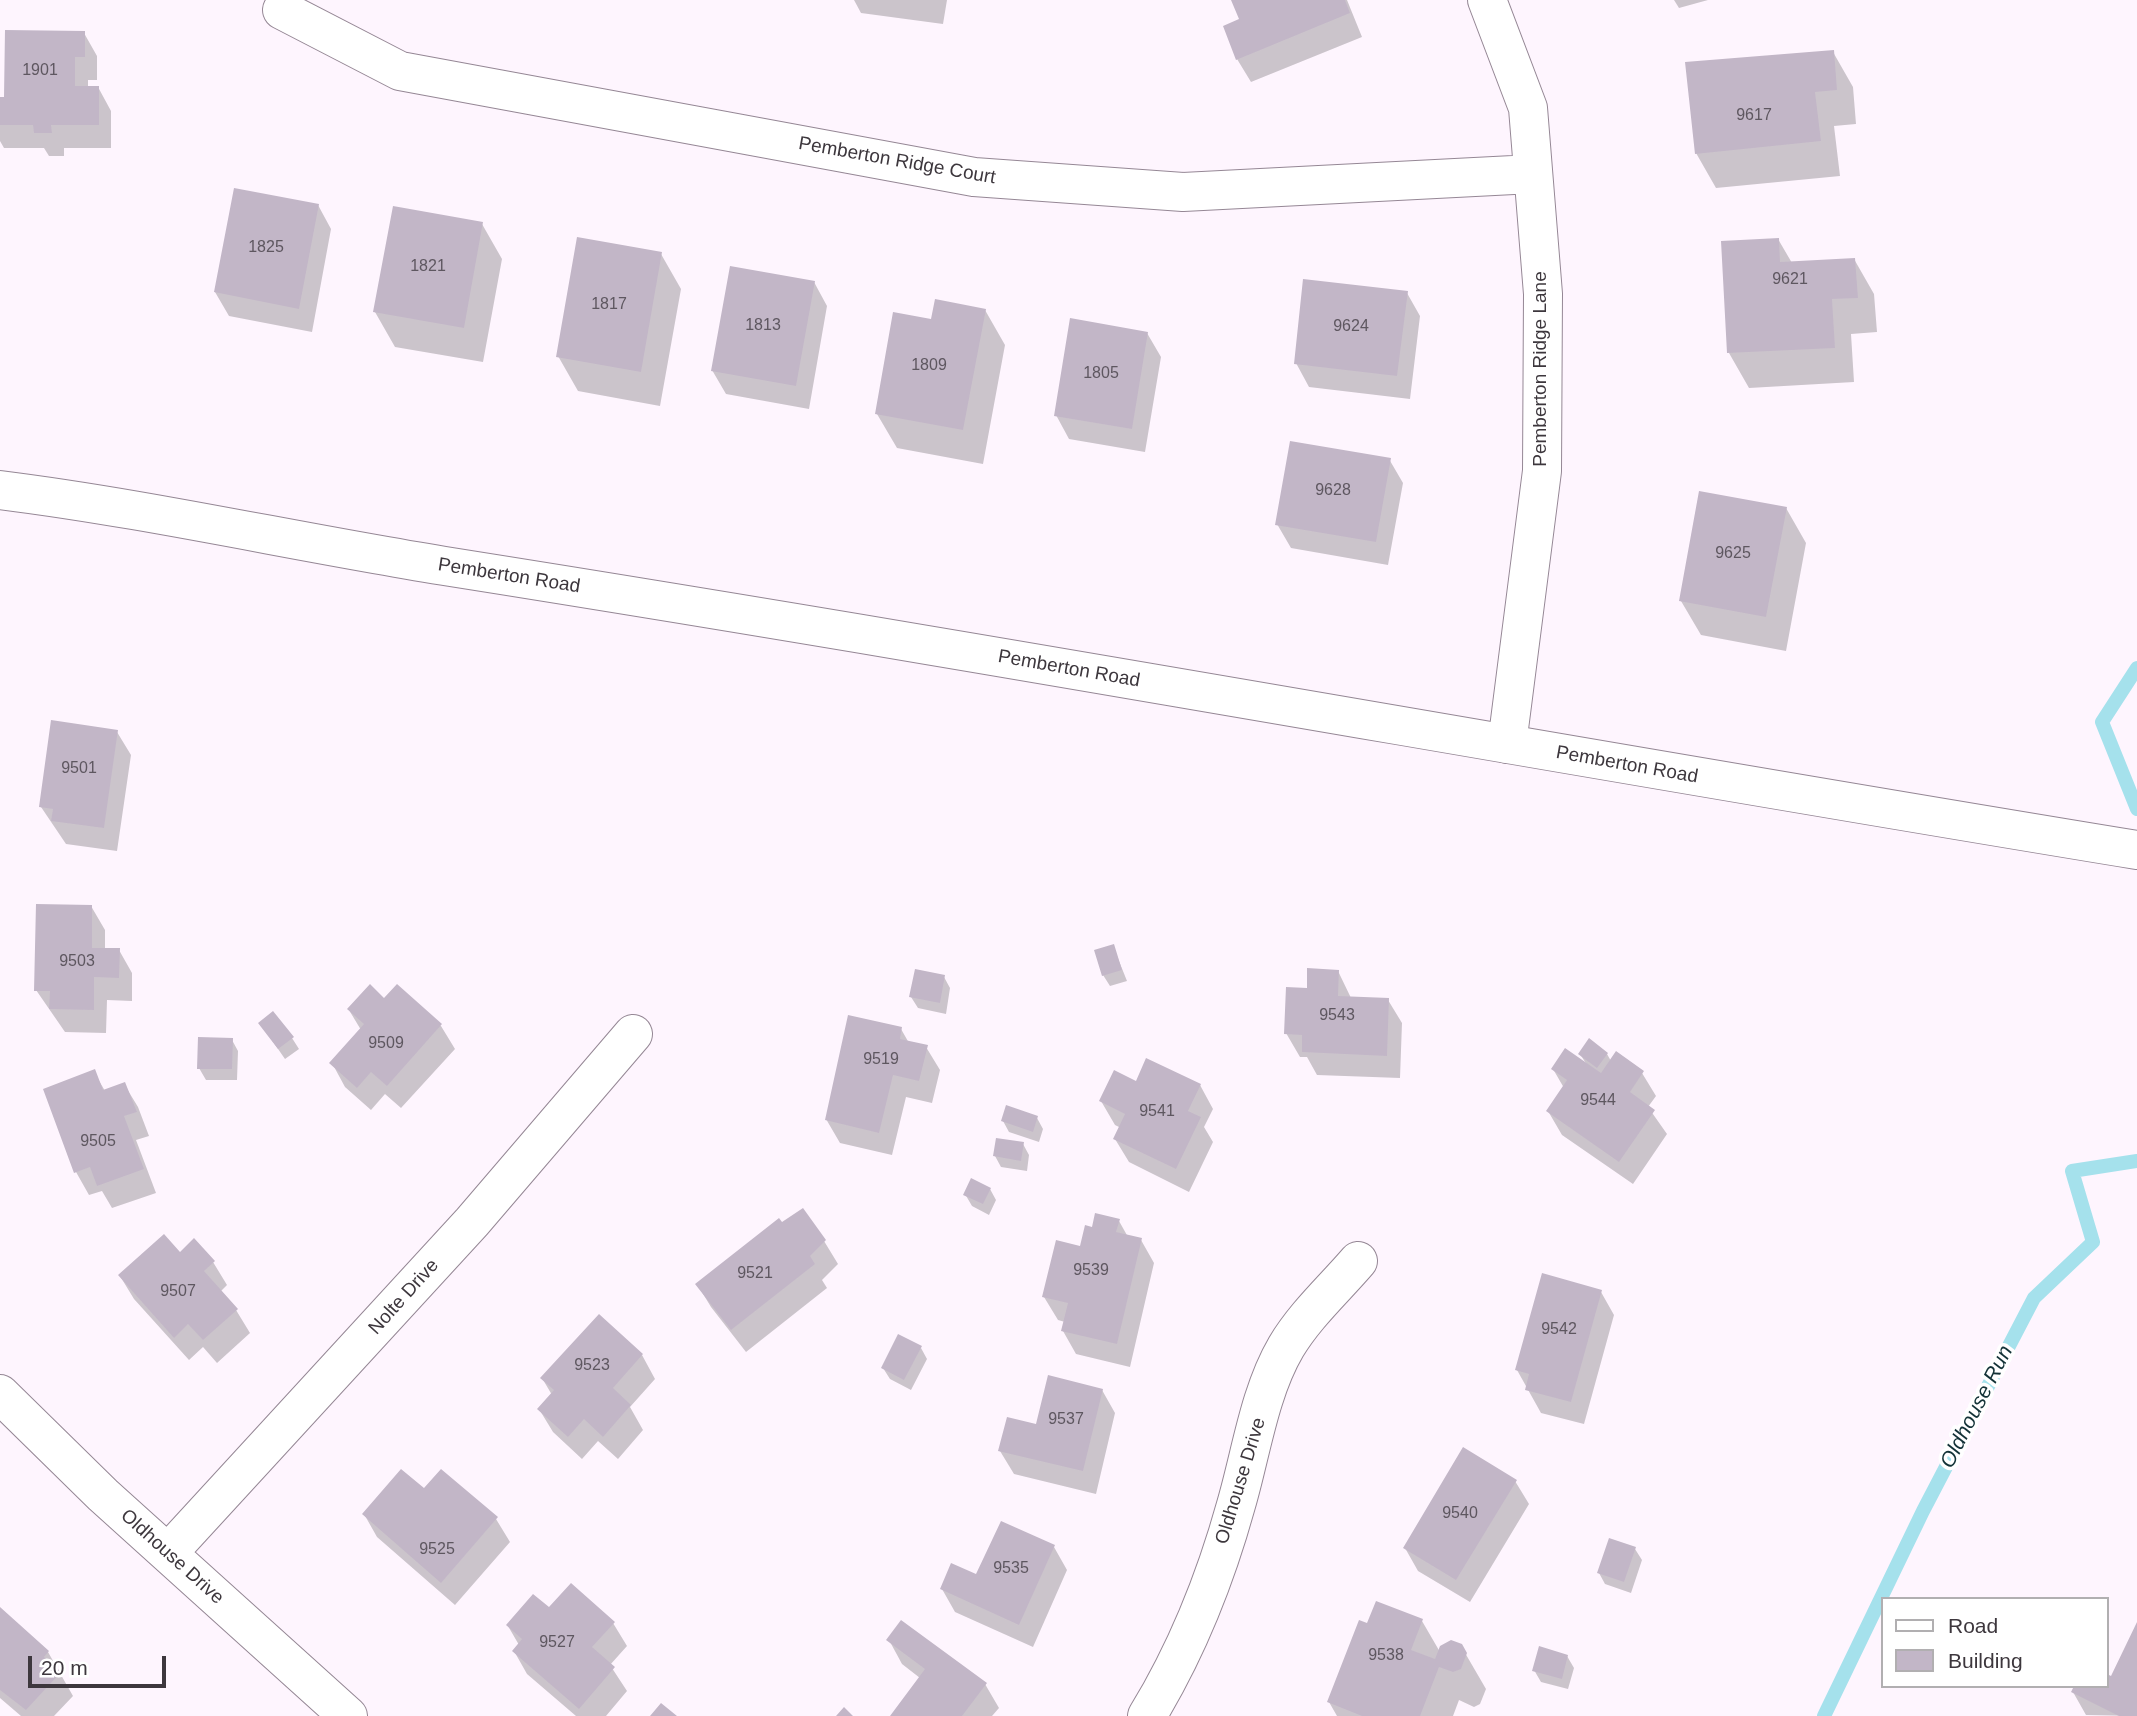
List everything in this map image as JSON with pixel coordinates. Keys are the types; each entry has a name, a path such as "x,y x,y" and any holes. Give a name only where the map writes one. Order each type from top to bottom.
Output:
{"street":[{"name":"Pemberton Ridge Lane","path":"1488,0 1528,108 1543,294 1542,471 1507,744"},
{"name":"Pemberton Ridge Court","path":"282,10 400,71 974,177 1183,192 1533,174"},
{"name":"Pemberton Road","path":"0,490 126,508 349,550 748,614 2137,850"},
{"name":"Nolte Drive","path":"168,1553 472,1222 530,1150 633,1034"},
{"name":"Oldhouse Drive","path":"1147,1716 1202,1604 1235,1509 1266,1398 1284,1350 1299,1326 1359,1261"},
{"name":"Oldhouse Drive","path":"0,1394 168,1553 348,1716"}],"building":[{"path":"1231,0 1345,0 1350,13 1236,60 1223,26 1239,19"},
{"path":"5,30 85,31 85,57 75,57 75,86 99,86 99,125 51,125 52,133 34,133 33,125 0,125 0,97 4,97"},
{"path":"1834,50 1837,90 1815,92 1821,141 1695,154 1685,62"},
{"path":"234,188 319,204 299,309 214,292"},
{"path":"393,206 483,222 464,328 373,312"},
{"path":"577,237 662,252 641,372 556,357"},
{"path":"1779,238 1780,262 1855,258 1858,298 1832,299 1835,348 1727,353 1721,241"},
{"path":"730,266 815,281 796,386 711,371"},
{"path":"1303,279 1408,291 1397,376 1294,364"},
{"path":"935,299 986,309 963,430 875,414 893,312 931,319"},
{"path":"1070,318 1148,332 1132,429 1054,416"},
{"path":"1290,441 1391,458 1376,542 1275,525"},
{"path":"1699,491 1787,507 1766,617 1679,601"},
{"path":"51,720 118,730 104,828 51,821 53,809 39,807"},
{"path":"36,904 92,905 92,948 120,948 119,978 94,977 94,1010 49,1009 50,991 34,991"},
{"path":"1114,944 1122,970 1102,976 1094,950"},
{"path":"1307,968 1339,970 1338,996 1389,998 1387,1056 1302,1052 1302,1035 1284,1034 1286,987 1307,988"},
{"path":"915,969 945,975 940,1003 909,997"},
{"path":"370,984 384,998 397,984 442,1024 387,1086 371,1072 357,1088 329,1063 364,1024 347,1009"},
{"path":"273,1011 294,1037 278,1049 258,1023"},
{"path":"848,1015 902,1027 900,1039 928,1045 919,1081 893,1075 879,1133 825,1120"},
{"path":"198,1037 233,1038 232,1069 197,1069"},
{"path":"1589,1038 1608,1053 1597,1068 1578,1054"},
{"path":"1565,1048 1601,1073 1616,1051 1644,1071 1630,1092 1655,1110 1619,1162 1546,1111 1567,1080 1551,1069"},
{"path":"1146,1058 1201,1084 1188,1111 1201,1117 1176,1169 1113,1139 1125,1114 1099,1101 1114,1070 1136,1081"},
{"path":"95,1069 103,1090 125,1082 137,1112 124,1116 144,1169 97,1186 90,1167 74,1173 43,1089"},
{"path":"1006,1105 1038,1116 1033,1132 1001,1121"},
{"path":"996,1138 1024,1142 1021,1161 993,1156"},
{"path":"971,1178 991,1188 983,1204 963,1195"},
{"path":"803,1208 826,1240 810,1256 815,1264 731,1330 695,1284 779,1218 782,1222"},
{"path":"1095,1213 1120,1219 1116,1232 1142,1238 1117,1344 1061,1331 1068,1303 1042,1297 1056,1240 1080,1246 1085,1225 1092,1227"},
{"path":"164,1234 180,1252 194,1238 215,1261 204,1271 238,1309 203,1340 188,1324 174,1338 118,1275"},
{"path":"1542,1273 1602,1290 1571,1402 1525,1390 1529,1374 1515,1370"},
{"path":"599,1314 643,1354 613,1388 631,1405 603,1437 584,1419 568,1437 537,1409 554,1390 540,1378"},
{"path":"898,1334 922,1346 904,1380 881,1368"},
{"path":"1048,1375 1103,1389 1083,1471 998,1451 1007,1417 1036,1424"},
{"path":"1463,1447 1517,1480 1456,1580 1403,1548"},
{"path":"401,1469 424,1488 441,1469 498,1517 441,1583 362,1514"},
{"path":"1001,1521 1055,1545 1019,1625 940,1589 951,1563 976,1574"},
{"path":"1609,1538 1636,1547 1624,1582 1597,1573"},
{"path":"571,1583 615,1622 592,1647 615,1667 579,1709 512,1651 522,1639 506,1625 533,1594 549,1607"},
{"path":"1376,1601 1423,1619 1411,1650 1435,1659 1440,1646 1451,1640 1462,1644 1467,1653 1461,1669 1453,1672 1439,1667 1420,1716 1362,1716 1327,1702 1359,1620 1367,1623"},
{"path":"0,1607 49,1651 44,1657 61,1672 26,1710 0,1690"},
{"path":"901,1620 987,1683 962,1716 890,1716 925,1669 886,1640"},
{"path":"2137,1622 2137,1716 2119,1716 2071,1692 2073,1688 2109,1688 2109,1675 2111,1676"},
{"path":"1539,1646 1568,1655 1562,1679 1532,1671"},
{"path":"661,1703 677,1716 650,1716"},
{"path":"844,1707 853,1716 836,1716"}],"waterway":[{"name":"Oldhouse Run","path":"2137,668 2102,722 2137,809"},
{"name":"Oldhouse Run","path":"1824,1716 1923,1511 2034,1298 2093,1242 2072,1171 2137,1161"}]}
